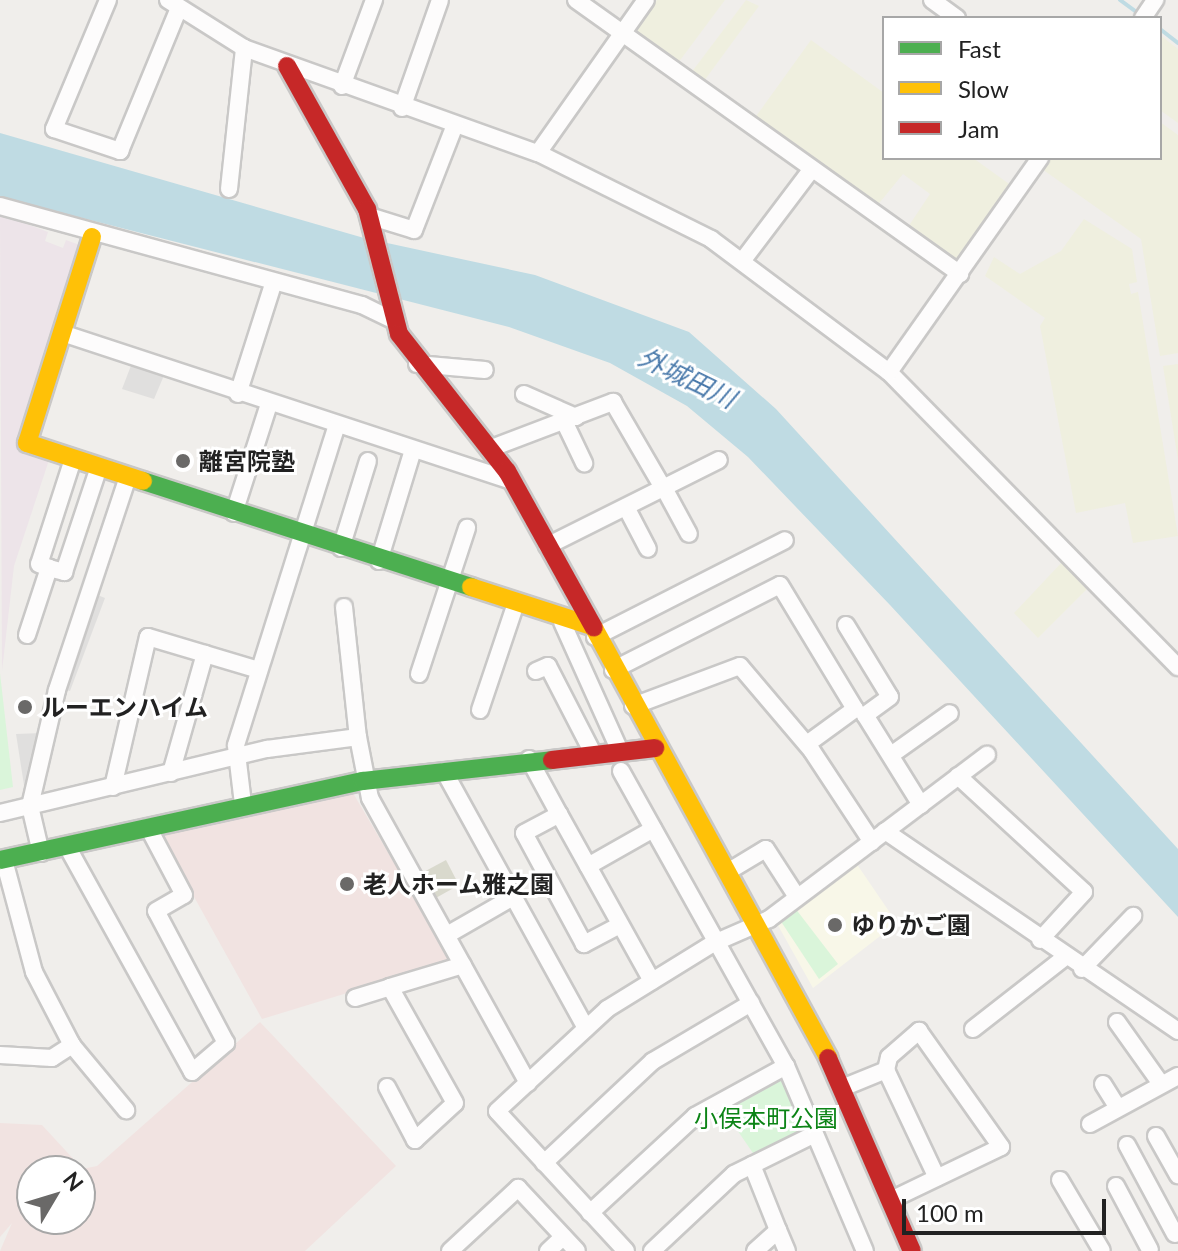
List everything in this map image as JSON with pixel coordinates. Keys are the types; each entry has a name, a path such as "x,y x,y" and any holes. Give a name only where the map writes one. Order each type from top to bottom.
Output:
{"street":[{"path":"108,0 54,129 120,151 173,5 244,48 287,66 538,153 743,260 889,372 1178,667"},
{"path":"342,86 374,0"},
{"path":"402,108 440,0"},
{"path":"576,0 960,274"},
{"path":"538,153 646,0"},
{"path":"932,0 954,16"},
{"path":"229,189 244,48"},
{"path":"287,66 371,220 391,315 415,364 489,449 512,481 655,748 758,926 842,1088 912,1251"},
{"path":"371,220 414,230 455,125"},
{"path":"889,372 1039,160"},
{"path":"743,260 811,170"},
{"path":"0,206 92,237 391,315"},
{"path":"92,237 27,443 592,631 785,540"},
{"path":"238,394 273,284"},
{"path":"62,333 238,394 512,481"},
{"path":"415,364 485,370"},
{"path":"524,394 570,419 584,463"},
{"path":"489,449 613,402 689,534"},
{"path":"234,513 269,404"},
{"path":"243,804 234,758 337,425"},
{"path":"379,561 413,450"},
{"path":"73,459 39,564 49,568 64,572 99,467"},
{"path":"547,546 719,460"},
{"path":"341,548 368,461"},
{"path":"41,853 30,806 57,690 128,477"},
{"path":"626,507 648,549"},
{"path":"419,674 467,528"},
{"path":"27,635 49,568"},
{"path":"613,670 780,585 855,709 807,744"},
{"path":"480,710 515,606"},
{"path":"344,607 363,781 528,1083"},
{"path":"562,622 620,751"},
{"path":"846,625 890,697 865,715 921,805"},
{"path":"113,787 148,637 259,670"},
{"path":"171,773 205,654"},
{"path":"536,671 548,666 593,753"},
{"path":"633,706 740,666 807,744 878,837 1178,1031"},
{"path":"891,755 950,713"},
{"path":"0,813 234,758 358,737"},
{"path":"126,1110 72,1045 34,972 6,902 2,860 68,848 243,804 363,781 529,759 655,748"},
{"path":"626,1251 497,1111 586,1028 652,981 714,943 758,926 987,755"},
{"path":"529,759 652,981"},
{"path":"444,771 586,1028"},
{"path":"621,771 714,943 786,1066 865,1251"},
{"path":"958,776 1084,892 1040,940"},
{"path":"559,814 524,833 584,944 620,925"},
{"path":"68,848 192,1072 226,1043 156,911 184,895 148,827"},
{"path":"588,866 653,829"},
{"path":"734,868 766,849 797,897"},
{"path":"447,935 513,897"},
{"path":"1082,969 1133,916"},
{"path":"973,1029 1065,957"},
{"path":"355,998 463,965"},
{"path":"387,1087 415,1140 455,1103 390,987"},
{"path":"544,1163 653,1061 751,1003"},
{"path":"1117,1022 1161,1084"},
{"path":"891,1200 937,1178 1001,1147 919,1031 889,1057 886,1070 937,1178"},
{"path":"0,1055 52,1058 72,1045"},
{"path":"590,1213 695,1116 786,1066"},
{"path":"842,1088 886,1070"},
{"path":"1090,1124 1178,1076"},
{"path":"1103,1084 1118,1108"},
{"path":"652,1251 752,1165 815,1134"},
{"path":"1156,1136 1178,1175"},
{"path":"1116,1186 1149,1250 1177,1233 1127,1145"},
{"path":"752,1165 787,1251"},
{"path":"1060,1180 1102,1251"},
{"path":"450,1251 518,1188 577,1251"},
{"path":"755,1251 778,1230"},
{"path":"548,1251 563,1237"}],"shaded area":[{"path":"0,214 48,232 45,241 63,248 66,240 85,247 19,446 50,457 14,566 2,671"},
{"path":"132,363 165,373 154,399 122,389"},
{"path":"95,594 105,598 70,691 62,689"},
{"path":"42,733 26,798 16,734"},
{"path":"353,793 452,961 262,1019 163,841 168,831"},
{"path":"446,860 459,885 434,899 420,874"},
{"name":"ゆりかご園","path":"854,860 897,923 813,988 775,920"},
{"path":"260,1022 396,1166 305,1251 0,1251 12,1223 0,1237 0,1123 42,1125 70,1155 16,1155 16,1235 96,1235 97,1166"}],"green space":[{"path":"657,0 725,0 678,63 633,31"},
{"path":"746,0 759,6 704,81 691,73"},
{"path":"1162,37 1178,49 1178,123 1162,111"},
{"path":"811,40 882,92 882,160 976,160 1012,186 958,267 906,230 930,194 903,174 876,207 754,119"},
{"path":"1162,123 1178,135 1178,353 1160,356 1141,239 1042,169 1049,160 1162,160"},
{"path":"1084,219 1132,249 1137,282 1129,284 1131,294 1138,292 1178,536 1133,543 1125,503 1076,513 1040,326 1045,318 985,276 994,257 1020,274 1061,251"},
{"path":"1178,364 1178,460 1163,366"},
{"path":"1063,561 1088,588 1038,638 1014,613"},
{"path":"0,673 13,787 0,790"},
{"path":"795,908 838,964 819,979 780,920"},
{"name":"小俣本町公園","path":"779,1077 806,1127 755,1156 722,1108"}],"water":[{"name":"外城田川","path":"0,133 364,238 535,275 689,332 776,409 1178,849 1178,917 890,605 748,457 687,406 610,363 509,327 0,197"}],"waterway":[{"path":"1120,0 1141,15"},
{"path":"1162,31 1178,43"}],"traffic: fast":[{"path":"143,481 471,587"},
{"path":"0,860 363,781 552,760"}],"traffic: slow":[{"path":"92,237 27,443 143,481"},
{"path":"471,587 589,625"},
{"path":"594,628 828,1058"}],"traffic: jam":[{"path":"287,66 367,209 399,334 507,471 594,628"},
{"path":"552,760 655,748"},
{"path":"828,1058 912,1251"}],"place":[{"name":"離宮院塾","path":"183,461"},
{"name":"ルーエンハイム","path":"25,707"},
{"name":"老人ホーム雅之園","path":"347,884"},
{"name":"ゆりかご園","path":"835,925"}]}
